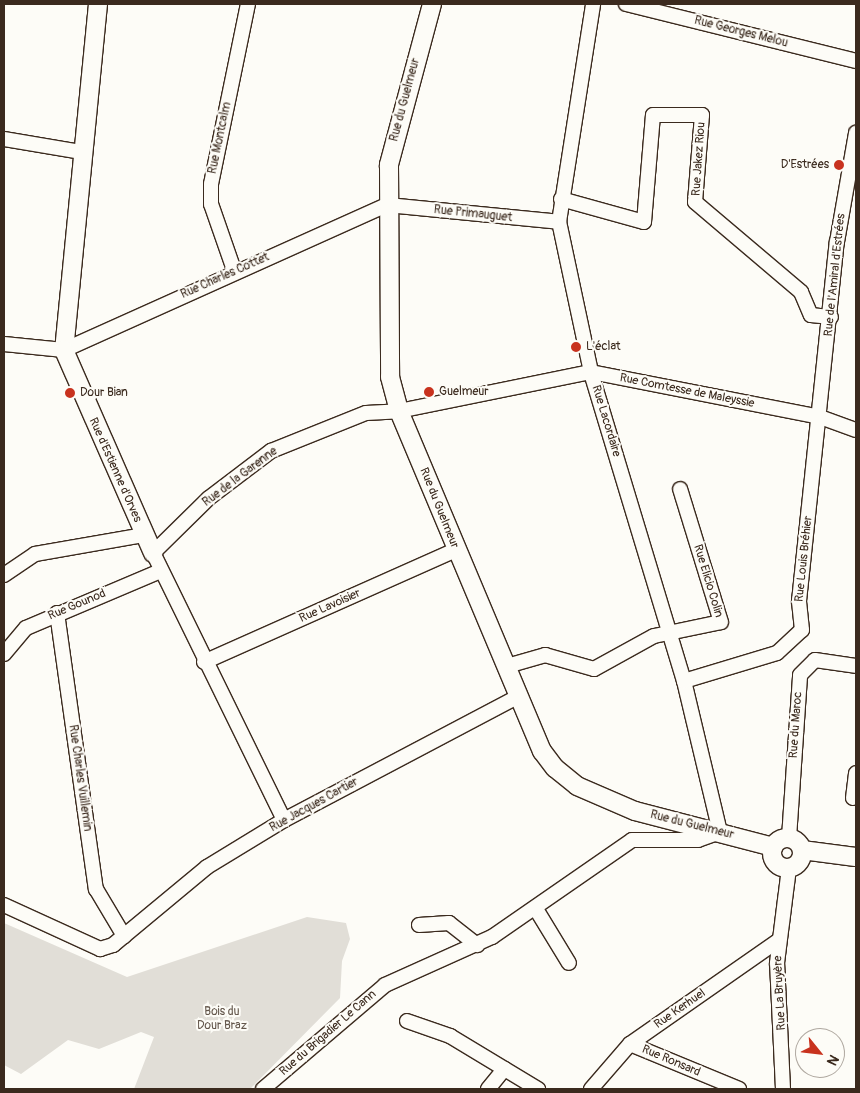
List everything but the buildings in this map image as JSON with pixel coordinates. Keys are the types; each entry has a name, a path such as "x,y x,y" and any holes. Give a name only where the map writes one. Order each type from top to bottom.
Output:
{"street":[{"name":"Rue d'Estienne d'Orves","path":"98,4 81,152 64,350 160,570 284,820"},
{"name":"Rue Montcalm","path":"234,270 211,204 211,184 248,4"},
{"name":"Rue du Guelmeur","path":"432,4 394,137 387,205 390,377 399,411 542,751 567,781 635,811 773,847"},
{"name":"Rue Lacordaire","path":"593,4 561,199 559,222 591,372 684,681 720,832"},
{"name":"Rue Georges Melou","path":"626,4 856,61"},
{"name":"Rue Jakez Riou","path":"561,199 644,222 653,115 702,116 696,202 801,292 811,315 831,317"},
{"name":"Rue de l'Amiral d'Estrées","path":"820,417 837,242 856,133"},
{"path":"4,139 81,152"},
{"name":"Rue Charles Cottet","path":"64,350 234,270 387,205"},
{"name":"Rue Primauguet","path":"387,205 559,222"},
{"path":"4,344 64,350"},
{"name":"Rue Comtesse de Maleyssie","path":"399,411 591,372 820,417 856,430"},
{"name":"Rue de la Garenne","path":"153,553 209,498 272,451 366,413 399,411"},
{"name":"Rue Louis Bréhier","path":"684,681 777,653 802,630 799,601 820,417"},
{"name":"Rue Elicio Colin","path":"670,633 721,622 680,489"},
{"path":"4,576 35,554 144,535"},
{"name":"Rue Lavoisier","path":"204,662 456,550"},
{"name":"Rue Gounod","path":"4,654 26,628 160,570"},
{"name":"Rue Charles Vuillemin","path":"57,613 96,889 124,936"},
{"path":"507,666 545,655 594,669 670,633"},
{"name":"Rue du Maroc","path":"795,844 800,675 815,660 856,666"},
{"name":"Rue Jacques Cartier","path":"124,936 207,867 284,820 518,696"},
{"path":"853,798 856,773"},
{"name":"Rue du Brigadier Le Cann","path":"263,1089 385,985 477,945 536,908 632,840 698,840 720,832"},
{"path":"795,844 796,865 789,868 773,857 773,847 795,844 856,857"},
{"name":"Rue La Bruyère","path":"782,1089 778,940 789,868"},
{"path":"4,905 100,949 124,936"},
{"path":"536,908 569,963"},
{"path":"419,925 449,922 477,945"},
{"name":"Rue Kerhuel","path":"591,1089 630,1044 778,940"},
{"path":"407,1021 450,1036 538,1089"},
{"name":"Rue Ronsard","path":"630,1044 739,1089"},
{"path":"488,1089 504,1069"}],"green space":[{"name":"Bois du Dour Braz","path":"307,917 346,923 350,939 342,961 340,998 250,1089 134,1089 154,1037 141,1032 99,1049 68,1040 21,1074 4,1065 4,923 127,977"}],"place":[{"name":"D'Estrées","path":"839,165"},
{"name":"L'éclat","path":"576,347"},
{"name":"Guelmeur","path":"429,392"},
{"name":"Dour Bian","path":"70,393"}]}
